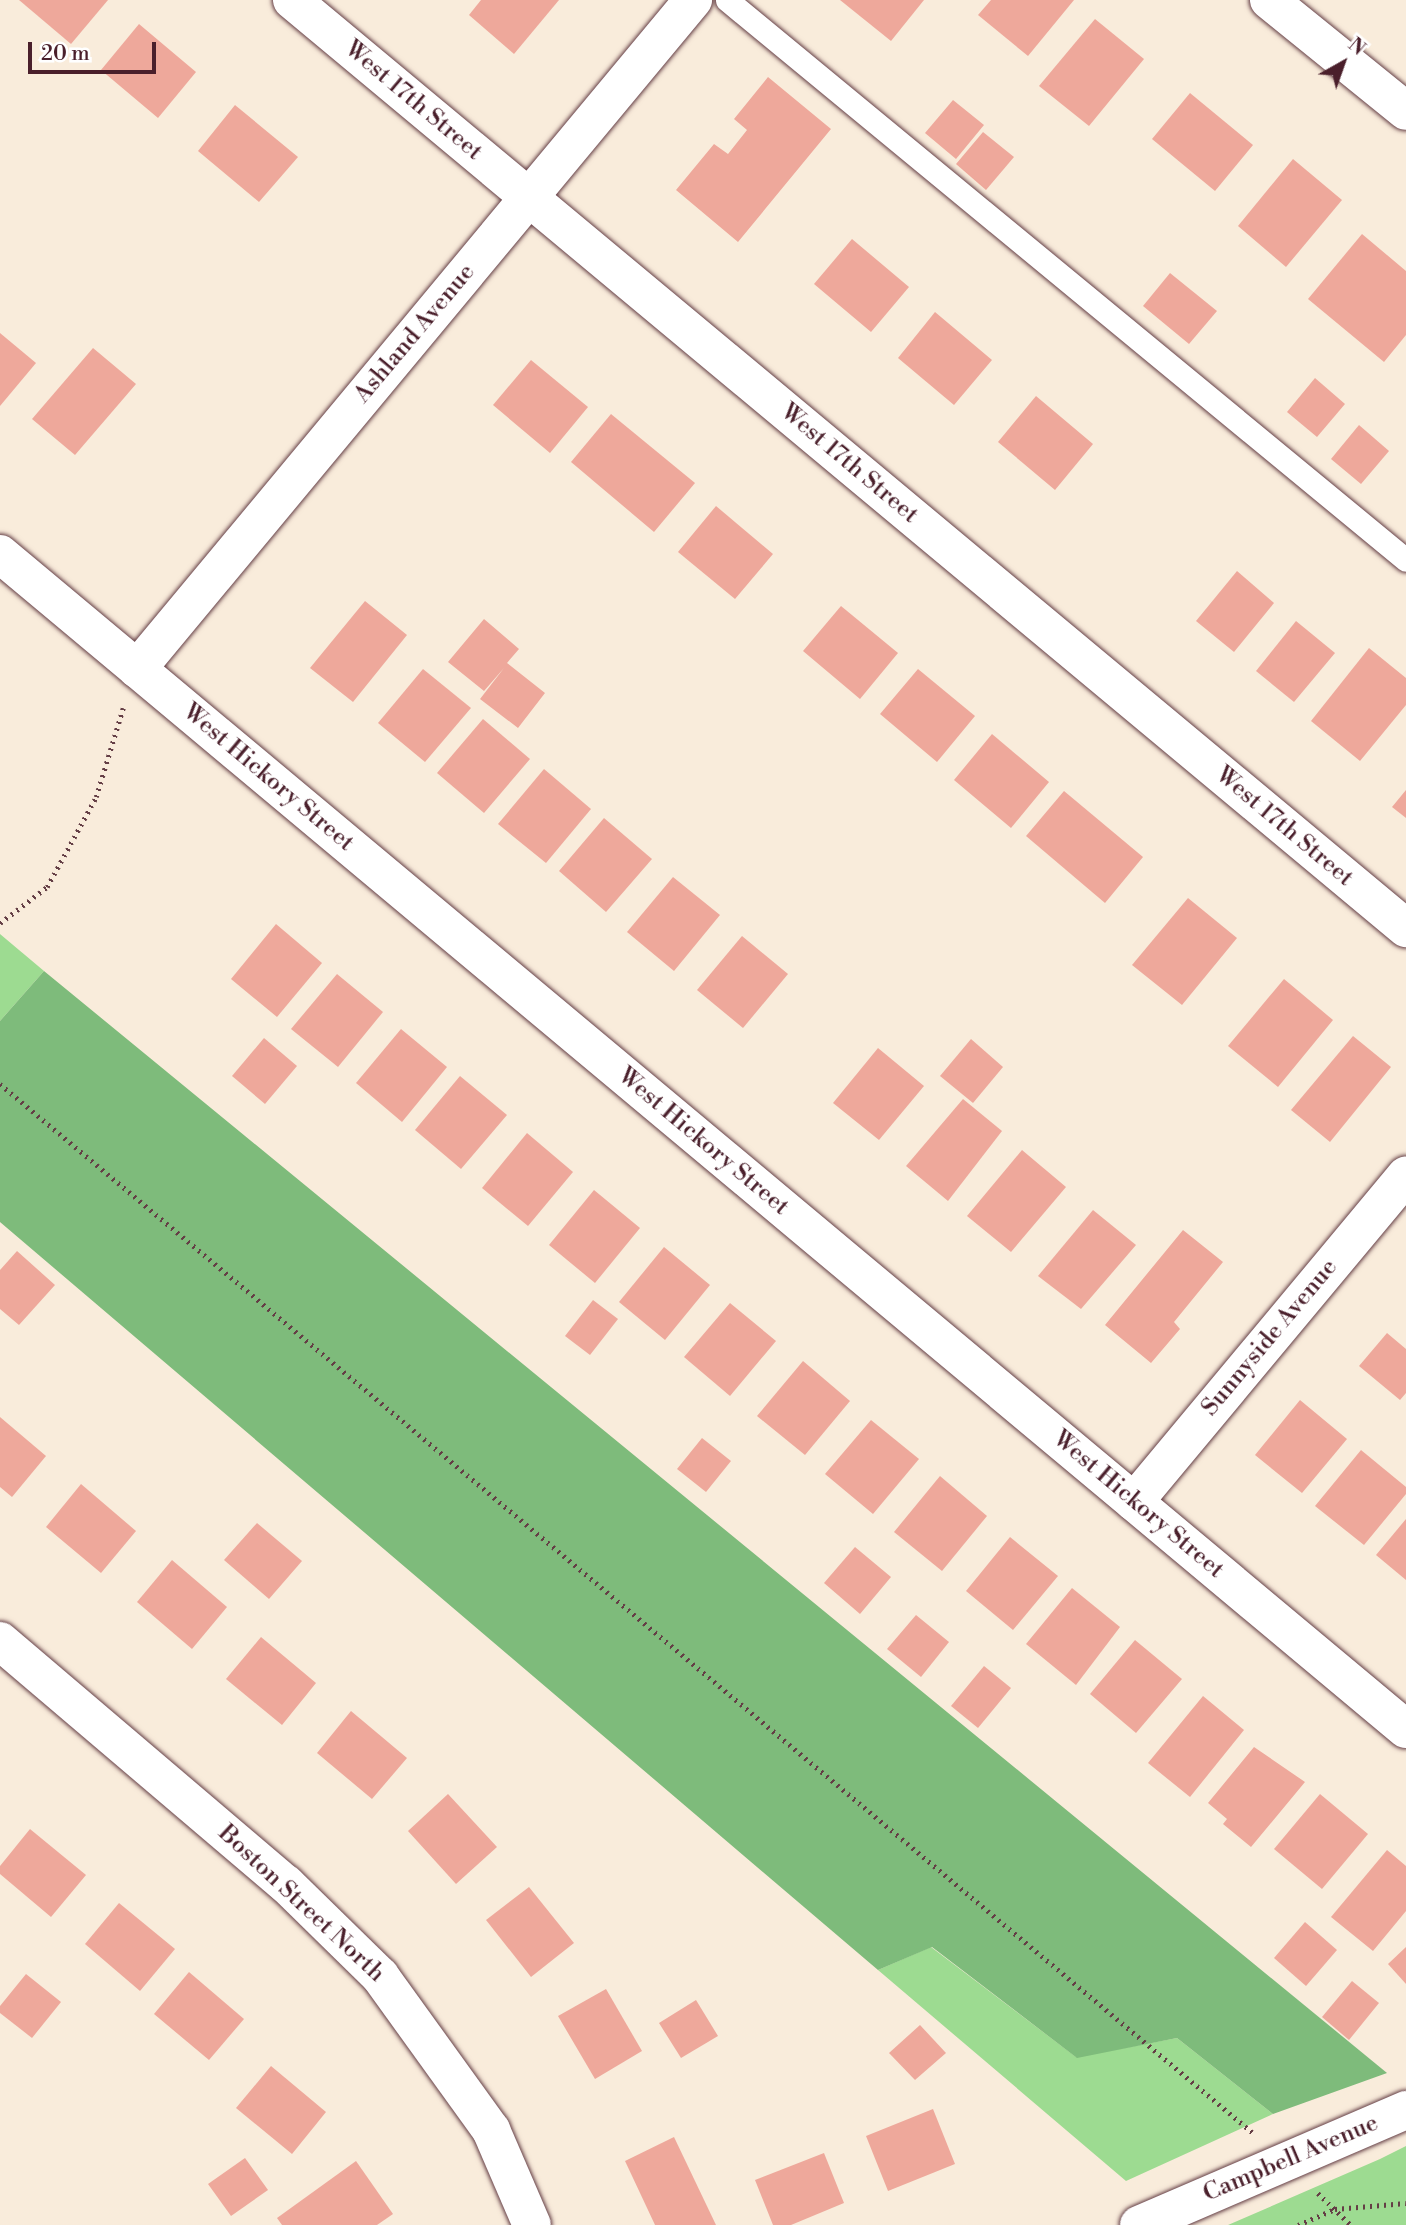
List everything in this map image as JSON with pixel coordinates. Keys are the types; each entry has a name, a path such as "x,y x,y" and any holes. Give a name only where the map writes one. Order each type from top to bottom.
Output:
{"street":[{"name":"West 17th Street","path":"292,0 1406,928"},
{"name":"Ashland Avenue","path":"137,668 693,0"},
{"path":"1269,0 1406,111"},
{"name":"West Hickory Street","path":"0,554 1406,1729"},
{"name":"Sunnyside Avenue","path":"1134,1502 1406,1175"},
{"name":"Boston Street North","path":"0,1641 286,1884 380,1976 491,2130 532,2225"},
{"name":"Campbell Avenue","path":"1139,2225 1406,2110"}],"lane":[{"path":"727,0 1406,560"}],"path":[{"path":"0,923 47,887 96,797 137,668"},
{"path":"0,1084 1184,2079 1231,2112"},
{"path":"1327,2201 1351,2225"},
{"path":"1298,2225 1335,2208 1406,2203"}],"green space":[{"path":"0,934 44,971 0,1021"},
{"path":"44,971 1387,2073 1273,2114 1177,2038 1077,2058 932,1947 878,1970 0,1222 0,1021"},
{"path":"931,1947 1076,2057 1177,2038 1273,2114 1126,2181 878,1970"},
{"path":"1406,2146 1406,2225 1228,2225 1380,2159"}],"building":[{"path":"19,0 108,0 71,44"},
{"path":"481,0 559,0 514,54 469,15"},
{"path":"840,0 924,0 891,41"},
{"path":"991,0 1074,0 1028,56 978,15"},
{"path":"1095,19 1144,59 1089,126 1039,86"},
{"path":"139,24 196,72 158,118 101,70"},
{"path":"768,77 831,129 738,242 676,190 714,144 728,154 747,130 734,119"},
{"path":"1190,93 1253,145 1215,191 1152,139"},
{"path":"953,100 984,125 956,159 925,133"},
{"path":"235,105 298,157 259,202 198,151"},
{"path":"983,132 1014,157 986,190 956,164"},
{"path":"1293,159 1342,200 1286,267 1238,226"},
{"path":"1362,234 1406,271 1406,335 1384,362 1308,299"},
{"path":"852,239 909,287 871,332 814,284"},
{"path":"1170,273 1217,311 1189,344 1143,306"},
{"path":"935,312 992,360 954,405 898,358"},
{"path":"0,333 36,363 0,406"},
{"path":"93,348 136,384 75,455 32,419"},
{"path":"531,360 588,407 550,453 493,405"},
{"path":"1315,378 1345,404 1317,437 1287,412"},
{"path":"1036,396 1093,444 1055,490 998,442"},
{"path":"611,414 695,483 654,532 571,462"},
{"path":"1359,425 1389,451 1361,484 1331,459"},
{"path":"716,506 773,554 735,599 678,552"},
{"path":"1237,571 1274,603 1234,652 1196,621"},
{"path":"365,601 407,635 353,702 310,668"},
{"path":"841,606 898,653 860,699 803,651"},
{"path":"484,619 519,649 507,663 545,693 518,728 480,699 504,668 484,691 448,662"},
{"path":"1296,621 1335,653 1294,702 1256,671"},
{"path":"1369,648 1406,678 1406,705 1360,761 1311,721"},
{"path":"423,669 471,708 425,762 378,723"},
{"path":"918,669 975,716 937,762 880,714"},
{"path":"483,719 530,759 484,813 437,773"},
{"path":"992,734 1049,782 1011,828 954,780"},
{"path":"544,769 591,809 546,863 498,824"},
{"path":"1406,790 1406,818 1392,807"},
{"path":"1064,791 1143,857 1105,903 1026,836"},
{"path":"604,818 652,859 606,912 559,871"},
{"path":"673,877 720,915 674,971 627,932"},
{"path":"1188,898 1237,938 1182,1005 1132,965"},
{"path":"276,924 322,963 277,1017 231,979"},
{"path":"742,936 788,974 743,1028 697,990"},
{"path":"337,974 383,1012 338,1067 291,1029"},
{"path":"1284,979 1333,1020 1278,1087 1228,1046"},
{"path":"401,1029 447,1067 402,1122 356,1083"},
{"path":"1353,1036 1391,1067 1330,1142 1291,1110"},
{"path":"264,1038 297,1066 265,1104 232,1076"},
{"path":"971,1039 1003,1067 973,1103 940,1076"},
{"path":"878,1048 924,1086 879,1140 833,1103"},
{"path":"460,1076 507,1115 461,1169 415,1130"},
{"path":"963,1099 1002,1131 948,1201 906,1166"},
{"path":"527,1133 573,1172 528,1226 482,1188"},
{"path":"1022,1150 1066,1187 1011,1252 967,1216"},
{"path":"594,1190 640,1228 595,1283 549,1245"},
{"path":"1093,1210 1136,1245 1081,1309 1038,1276"},
{"path":"1183,1230 1223,1262 1174,1322 1180,1329 1151,1363 1105,1325"},
{"path":"664,1247 710,1285 665,1340 619,1302"},
{"path":"17,1251 55,1285 19,1325 0,1309 0,1270"},
{"path":"593,1300 618,1319 590,1355 565,1336"},
{"path":"730,1303 776,1341 730,1396 684,1357"},
{"path":"1387,1333 1406,1349 1406,1393 1400,1400 1359,1366"},
{"path":"803,1361 850,1401 805,1455 757,1416"},
{"path":"1300,1400 1347,1439 1302,1493 1255,1455"},
{"path":"0,1417 46,1456 12,1497 0,1487"},
{"path":"871,1420 919,1459 873,1514 825,1474"},
{"path":"702,1438 731,1461 706,1492 677,1469"},
{"path":"1361,1450 1406,1487 1406,1494 1364,1545 1315,1506"},
{"path":"940,1476 987,1516 942,1571 894,1532"},
{"path":"81,1484 136,1531 101,1573 46,1527"},
{"path":"1406,1519 1406,1580 1376,1555"},
{"path":"257,1523 302,1561 269,1599 224,1560"},
{"path":"1010,1537 1058,1576 1013,1630 966,1591"},
{"path":"855,1547 891,1577 860,1614 824,1583"},
{"path":"172,1560 227,1607 192,1649 137,1602"},
{"path":"1072,1588 1120,1627 1076,1685 1026,1644"},
{"path":"916,1615 949,1642 921,1677 887,1649"},
{"path":"261,1637 316,1683 282,1725 226,1679"},
{"path":"1135,1640 1182,1679 1136,1733 1090,1694"},
{"path":"984,1666 1011,1688 978,1728 951,1706"},
{"path":"1203,1696 1244,1730 1190,1797 1148,1763"},
{"path":"351,1711 407,1758 372,1799 317,1753"},
{"path":"1254,1747 1305,1782 1251,1847 1223,1824 1227,1819 1208,1803"},
{"path":"448,1794 497,1847 456,1884 408,1831"},
{"path":"1320,1794 1368,1834 1322,1889 1274,1849"},
{"path":"30,1829 86,1875 51,1917 0,1874 0,1866"},
{"path":"1387,1850 1406,1866 1406,1911 1373,1951 1331,1917"},
{"path":"529,1887 574,1943 531,1977 486,1920"},
{"path":"119,1903 175,1949 140,1991 85,1944"},
{"path":"1305,1922 1337,1950 1306,1986 1274,1958"},
{"path":"1406,1947 1406,1984 1388,1964"},
{"path":"189,1972 244,2019 209,2060 154,2014"},
{"path":"26,1974 61,2002 32,2038 0,2013 0,2006"},
{"path":"1352,1981 1379,2003 1349,2040 1322,2017"},
{"path":"606,1989 642,2051 595,2079 558,2016"},
{"path":"696,2000 718,2036 681,2058 659,2023"},
{"path":"920,2025 946,2053 915,2080 889,2053"},
{"path":"271,2066 326,2112 292,2154 236,2108"},
{"path":"933,2109 955,2164 888,2191 866,2136"},
{"path":"674,2137 716,2225 655,2225 625,2161"},
{"path":"824,2153 844,2203 791,2225 773,2225 755,2180"},
{"path":"245,2158 268,2190 231,2216 208,2184"},
{"path":"356,2161 393,2214 377,2225 282,2225 277,2218"}]}
